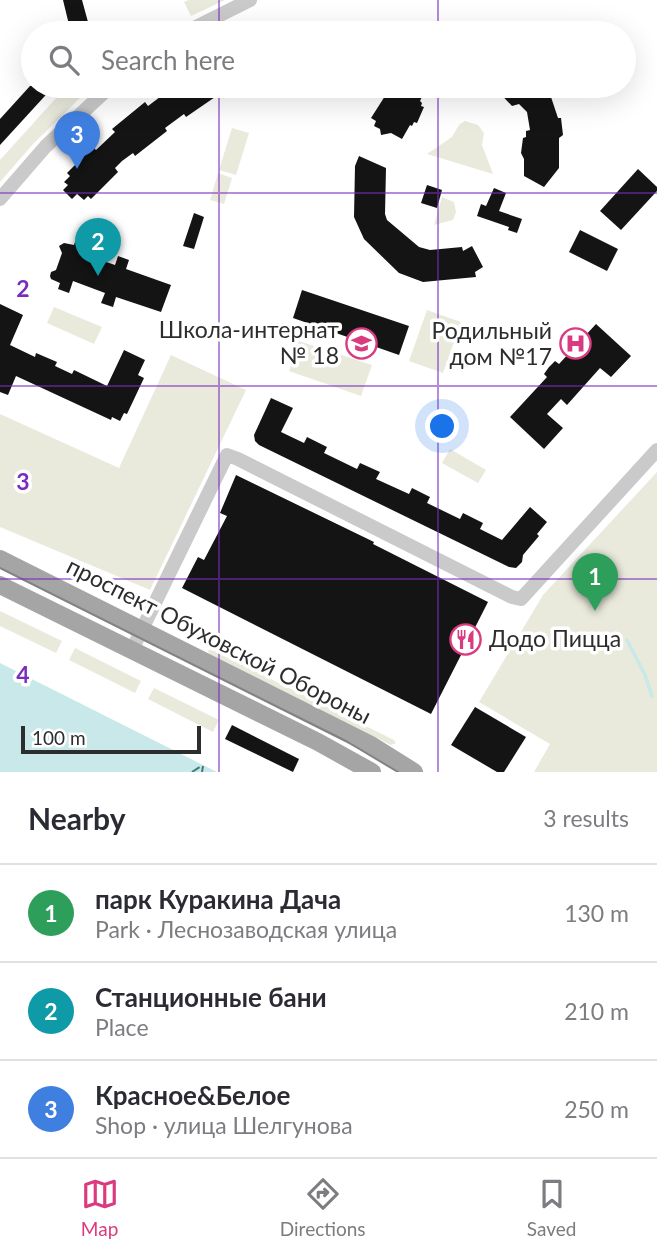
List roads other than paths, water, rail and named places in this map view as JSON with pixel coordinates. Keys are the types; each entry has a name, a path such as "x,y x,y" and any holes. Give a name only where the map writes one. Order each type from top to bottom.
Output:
{"main road":[{"name":"проспект Обуховской Обороны","path":"0,559 372,745 414,772"},
{"name":"проспект Обуховской Обороны","path":"0,585 372,772"}],"street":[{"path":"208,21 250,0"},
{"path":"0,199 47,146 98,98"},
{"path":"132,650 227,455 512,597 521,599 657,450"}],"water":[{"path":"0,663 203,765 217,772 0,772"}],"waterway":[{"path":"627,640 645,675 652,696"}],"tram line":[{"path":"0,568 346,741 398,772"}],"place":[{"name":"Красное&Белое","path":"77,169"},
{"name":"Станционные бани","path":"98,276"},
{"name":"Школа-интернат № 18","path":"362,343"},
{"name":"Родильный дом №17","path":"575,344"},
{"name":"парк Куракина Дача","path":"595,611"},
{"name":"Додо Пицца","path":"466,639"}]}
